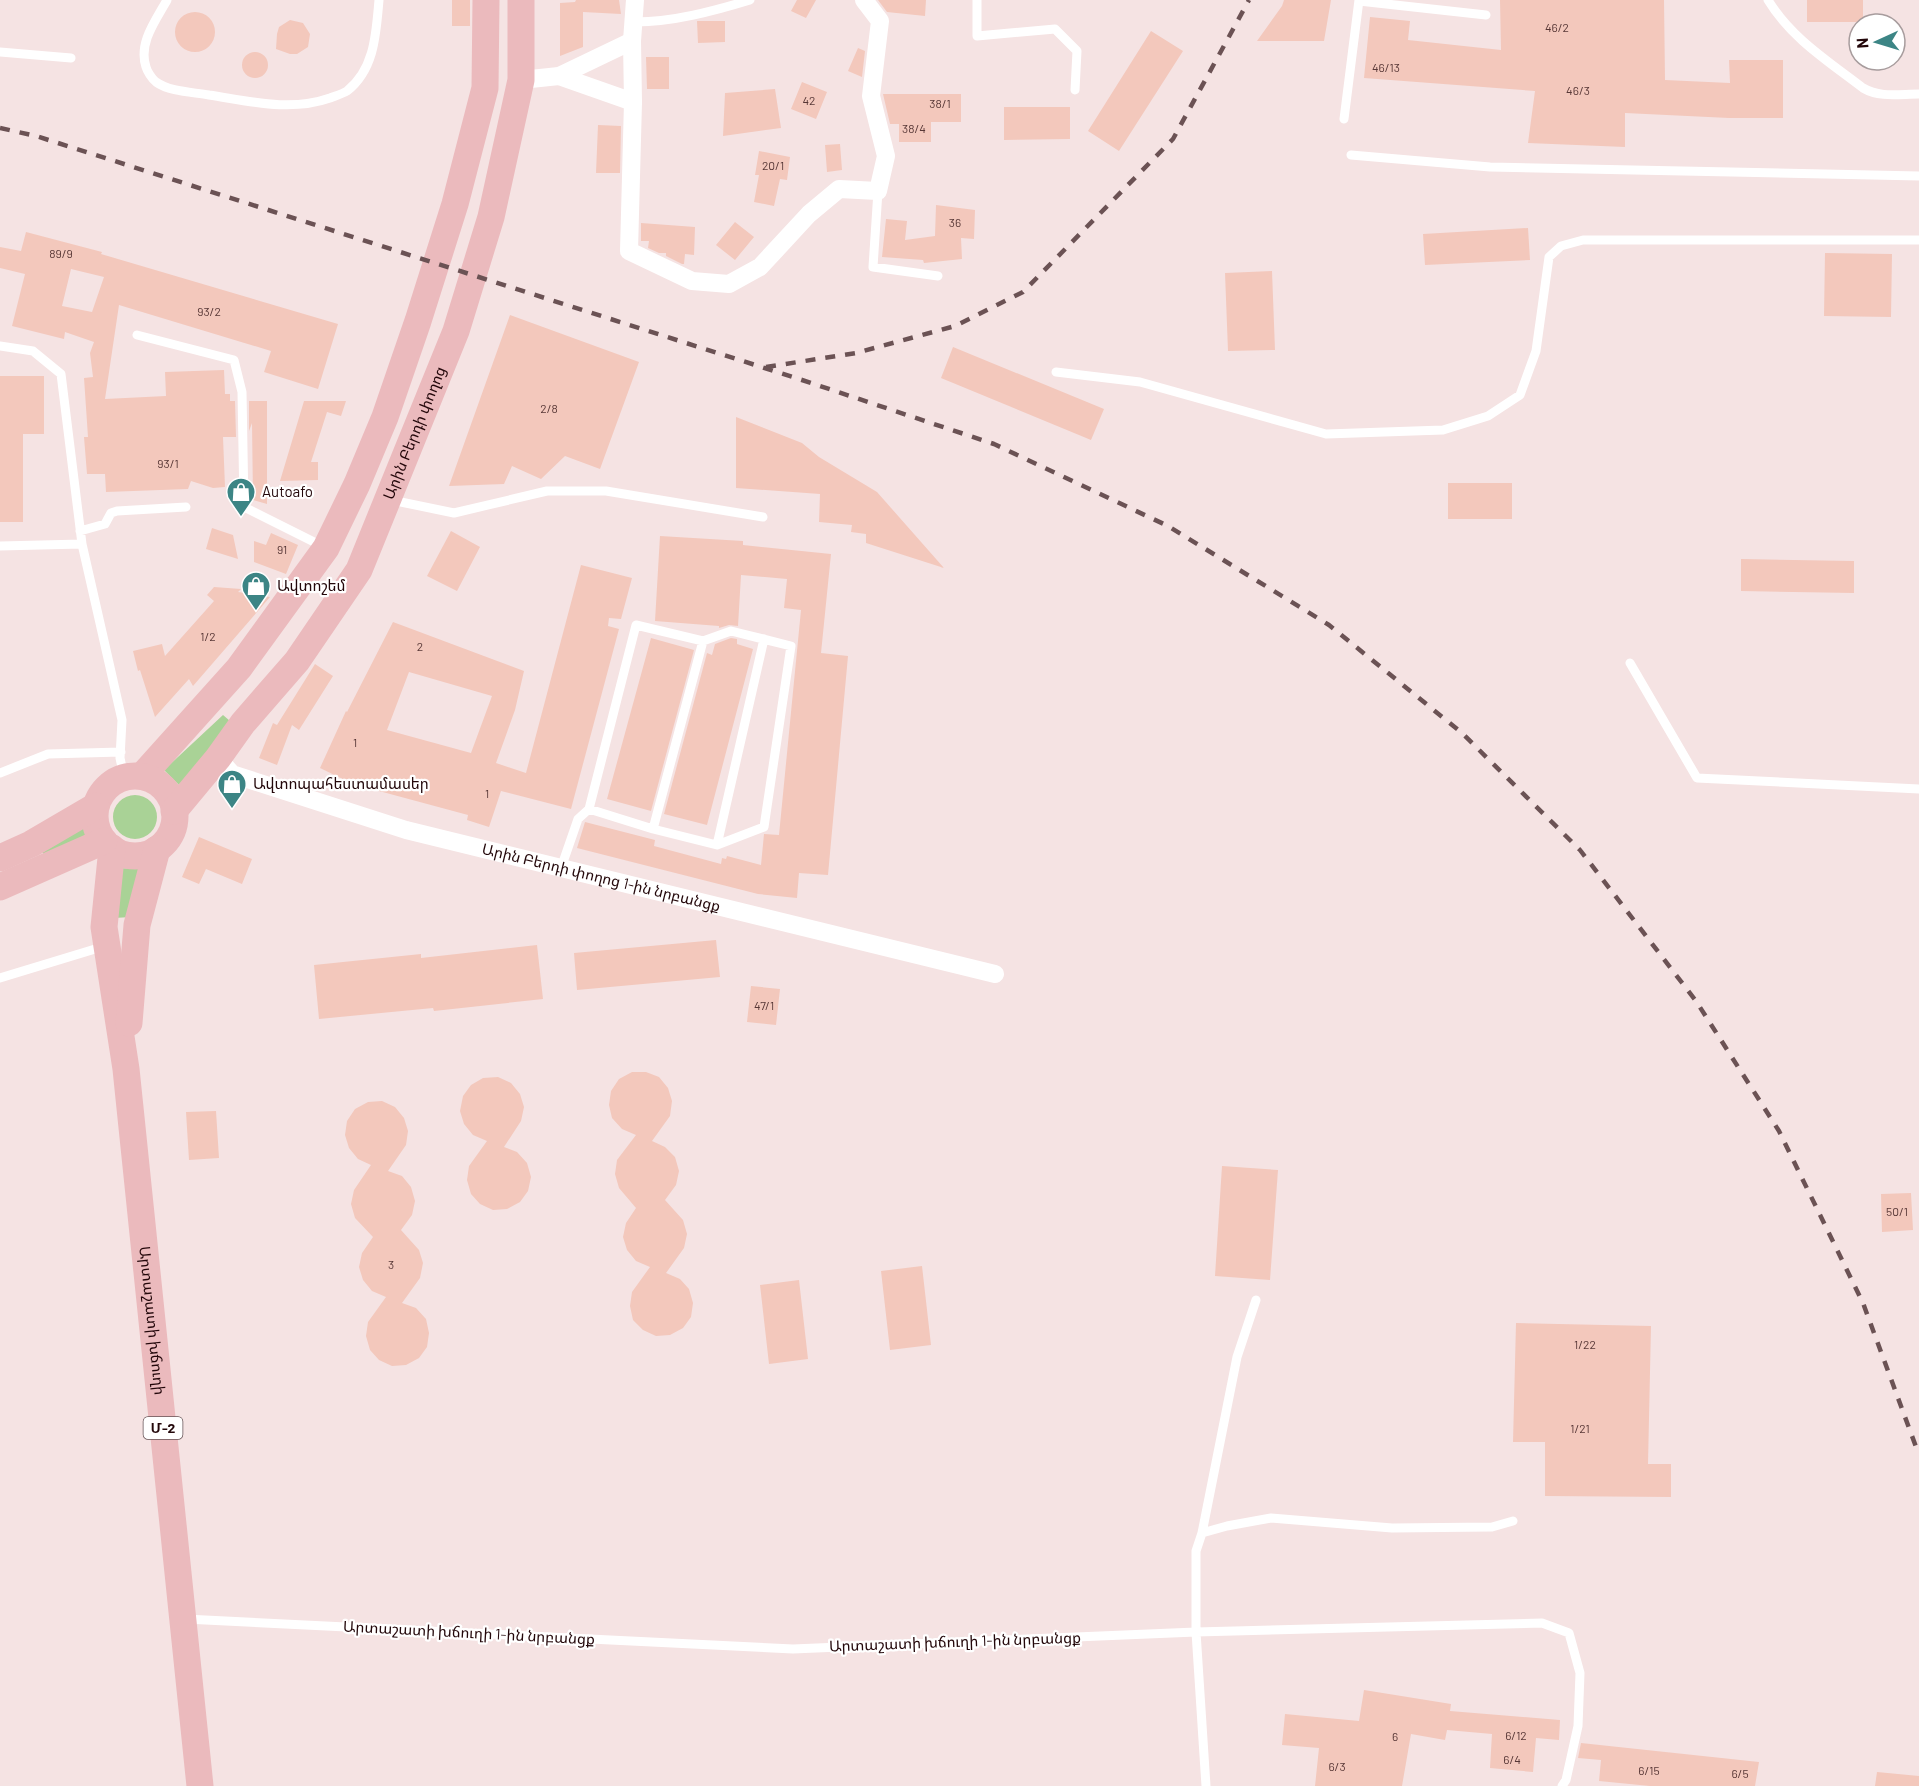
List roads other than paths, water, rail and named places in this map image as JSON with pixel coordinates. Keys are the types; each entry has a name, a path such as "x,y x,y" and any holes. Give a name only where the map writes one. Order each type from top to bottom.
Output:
{"main road":[{"path":"0,858 31,844 96,806 102,792 108,786 239,668 326,548 357,484 385,417 455,204 485,88 486,0"},
{"name":"Արին Բերդի փողոց","path":"174,811 218,758 243,723 297,660 359,570 456,331 491,217 521,80 521,0"},
{"path":"129,768 162,787 172,802 174,811"},
{"name":"Մ-2","path":"96,806 96,825 108,845"},
{"name":"Մ-2","path":"157,849 171,833 174,811"},
{"path":"0,887 108,845 123,854 135,856 157,849"},
{"name":"Արտաշատի խճուղի","path":"108,845 104,927 126,1069 200,1786"},
{"name":"Արտաշատի խճուղի","path":"126,1069 137,925 157,849"}],"street":[{"path":"635,0 632,41 633,102 629,251 692,281 729,284 760,267 810,214 839,189 878,191 885,156 871,96 880,21 864,0"},
{"path":"521,80 559,76 632,41"},
{"path":"559,76 633,102"},
{"name":"Արին Բերդի փողոց 1-ին նրբանցք","path":"218,758 232,774 406,830 995,974"}],"lane":[{"path":"168,0 148,32 144,53 146,68 155,81 174,90 272,105 318,102 346,92 364,73 376,40 378,0"},
{"path":"635,22 651,22 750,0"},
{"path":"977,0 977,36 1055,29 1077,51 1075,90"},
{"path":"1768,0 1779,18 1803,42 1871,93 1919,94"},
{"path":"1344,118 1359,1 1486,15"},
{"path":"0,52 71,58"},
{"path":"1351,155 1490,166 1919,176"},
{"path":"878,191 873,267 938,276"},
{"path":"1056,372 1140,382 1326,434 1443,430 1488,416 1520,395 1536,351 1549,257 1562,246 1583,240 1919,240"},
{"path":"137,335 234,360 242,392 244,507 326,548"},
{"path":"0,346 33,351 61,374 82,544 122,720 129,768 48,754 0,773"},
{"path":"387,499 454,513 548,490 606,491 763,517"},
{"path":"80,531 105,524 111,513 117,511 186,507"},
{"path":"0,546 82,544"},
{"path":"561,868 578,819 589,809 636,625 703,641 731,631 791,646 764,826 717,845 653,829 589,809"},
{"path":"717,845 764,639"},
{"path":"653,829 703,641"},
{"path":"1630,663 1697,778 1919,789"},
{"path":"0,978 107,946"},
{"path":"1206,1786 1196,1632 1196,1551 1202,1533 1237,1357 1256,1300"},
{"path":"1202,1533 1271,1518 1392,1528 1492,1527 1513,1521"},
{"name":"Արտաշատի խճուղի 1-ին նրբանցք","path":"182,1619 793,1649 1196,1632 1542,1623 1569,1633 1580,1673 1578,1726 1566,1780 1562,1786"}],"railway":[{"path":"766,367 856,353 955,326 1023,292 1173,139 1249,0"},
{"path":"0,128 36,136 796,378 994,444 1168,526 1329,625 1462,733 1580,850 1696,1001 1779,1131 1863,1303 1919,1455"}],"place":[{"name":"Autoafo","path":"241,518"},
{"name":"Ավտոշեմ","path":"256,612"},
{"name":"Ավտոպահեստամասեր","path":"232,810"}]}
